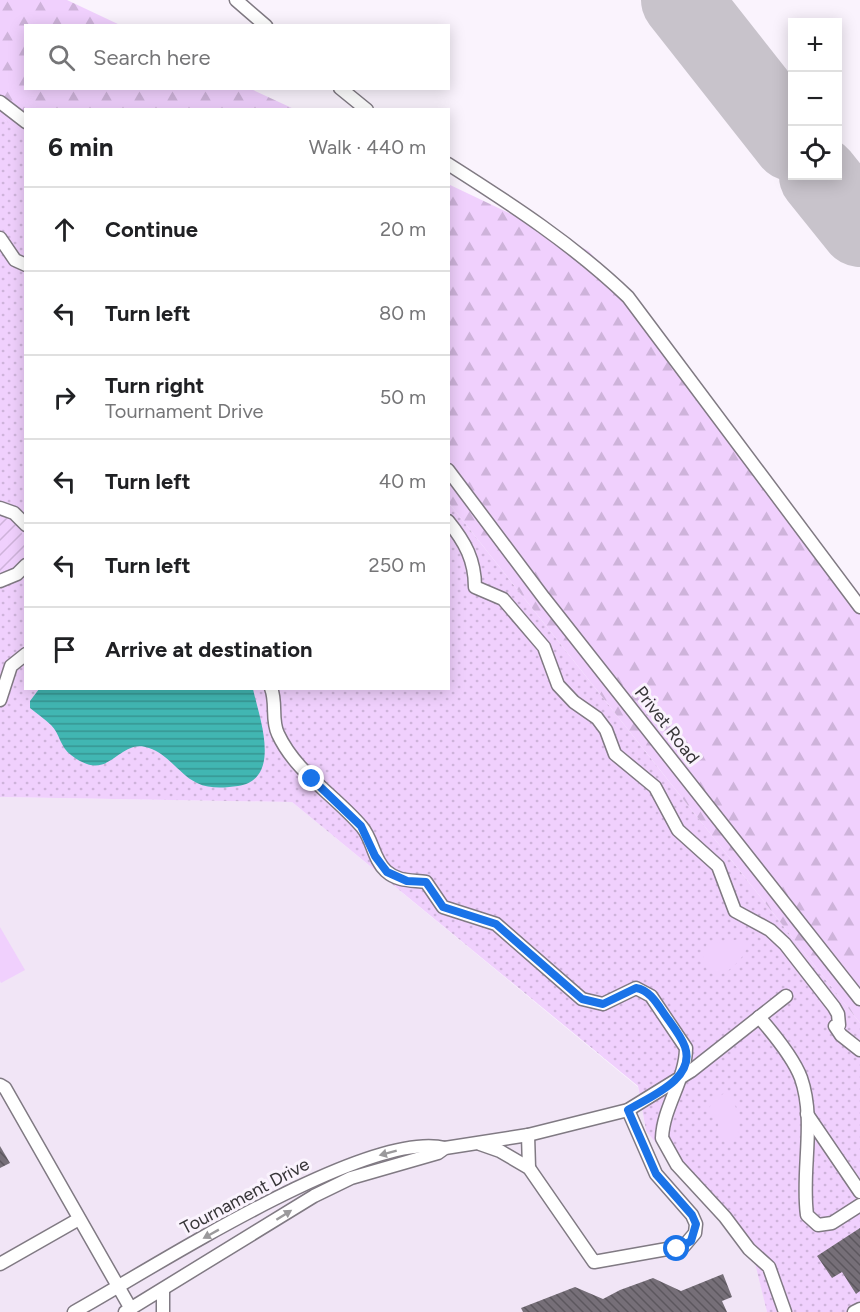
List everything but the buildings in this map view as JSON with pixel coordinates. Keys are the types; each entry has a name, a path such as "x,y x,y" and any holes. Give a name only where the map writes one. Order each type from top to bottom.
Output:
{"street":[{"path":"236,0 264,24"},
{"path":"342,90 365,108"},
{"path":"0,102 24,120"},
{"path":"450,165 519,209 603,273 628,297 860,607"},
{"path":"0,238 15,260 24,264"},
{"name":"Privet Road","path":"450,473 544,598 860,999"},
{"path":"0,508 14,513 24,523"},
{"path":"450,524 466,545 472,560 476,587 503,599 544,647 558,685 574,702 597,718 606,730 615,754 655,787 678,830 718,866 735,911 770,930 785,944 834,1006 838,1014 839,1025 835,1026 841,1035 860,1050"},
{"path":"2,581 24,566"},
{"path":"0,700 11,666 24,656"},
{"path":"271,690 277,731 287,749 321,789 361,826 375,856 387,872 407,881 426,882 443,907 496,924 582,999 603,1004 631,989 646,992 686,1048 686,1058 662,1128 662,1138 677,1165 725,1217 749,1249 769,1267 785,1312"},
{"name":"Tournament Drive","path":"132,1311 314,1196 351,1178 438,1153 445,1148 528,1135 628,1110 678,1079 786,996"},
{"path":"759,1017 801,1077 807,1114 804,1196 807,1215 818,1225 832,1223 860,1205"},
{"path":"0,1085 5,1088 132,1311"},
{"path":"476,1142 500,1151 529,1168 594,1262 684,1246 695,1233 696,1224 692,1215 656,1174 628,1110"},
{"path":"807,1114 860,1192"},
{"path":"528,1135 529,1168"},
{"name":"Tournament Drive","path":"74,1312 321,1176 399,1150 431,1144 445,1148"},
{"path":"0,1264 79,1219"},
{"path":"163,1290 163,1312"},
{"path":"854,1312 860,1309"}],"shaded area":[{"path":"0,797 292,802 638,1087 646,1131 756,1263 767,1312 0,1312"}],"green space":[{"path":"0,0 67,0 118,24 24,24 24,90 253,90 292,108 24,108 24,135 0,116"},
{"path":"0,116 24,134 24,690 450,690 450,504 860,1023 860,1312 767,1312 755,1263 646,1131 638,1086 292,802 0,797"},
{"path":"450,185 589,251 860,605 860,1023 450,504"},
{"path":"0,516 8,519 20,529 24,540 24,554 17,566 0,576"},
{"path":"0,927 25,970 1,983 0,981"},
{"path":"741,939 747,945 746,949 733,966 721,974 707,970 703,957 707,944"},
{"path":"726,1092 735,1106 739,1124 738,1135 727,1143 720,1139 718,1123 709,1108 714,1100"}],"water":[{"path":"38,690 253,690 263,730 264,760 260,772 252,781 222,788 197,783 149,748 138,746 129,749 105,764 85,763 67,752 51,725 30,708 30,701"}],"runway":[{"path":"681,0 788,136"},
{"path":"822,180 860,227"}],"route":[{"path":"312,779 366,832 375,856 387,872 407,881 426,882 443,907 496,924 548,972 582,999 597,1005 611,1003 636,988 642,989 651,996 680,1037 686,1048 686,1058 678,1079 628,1110 656,1174 692,1215 696,1224 691,1241 677,1249"}]}
